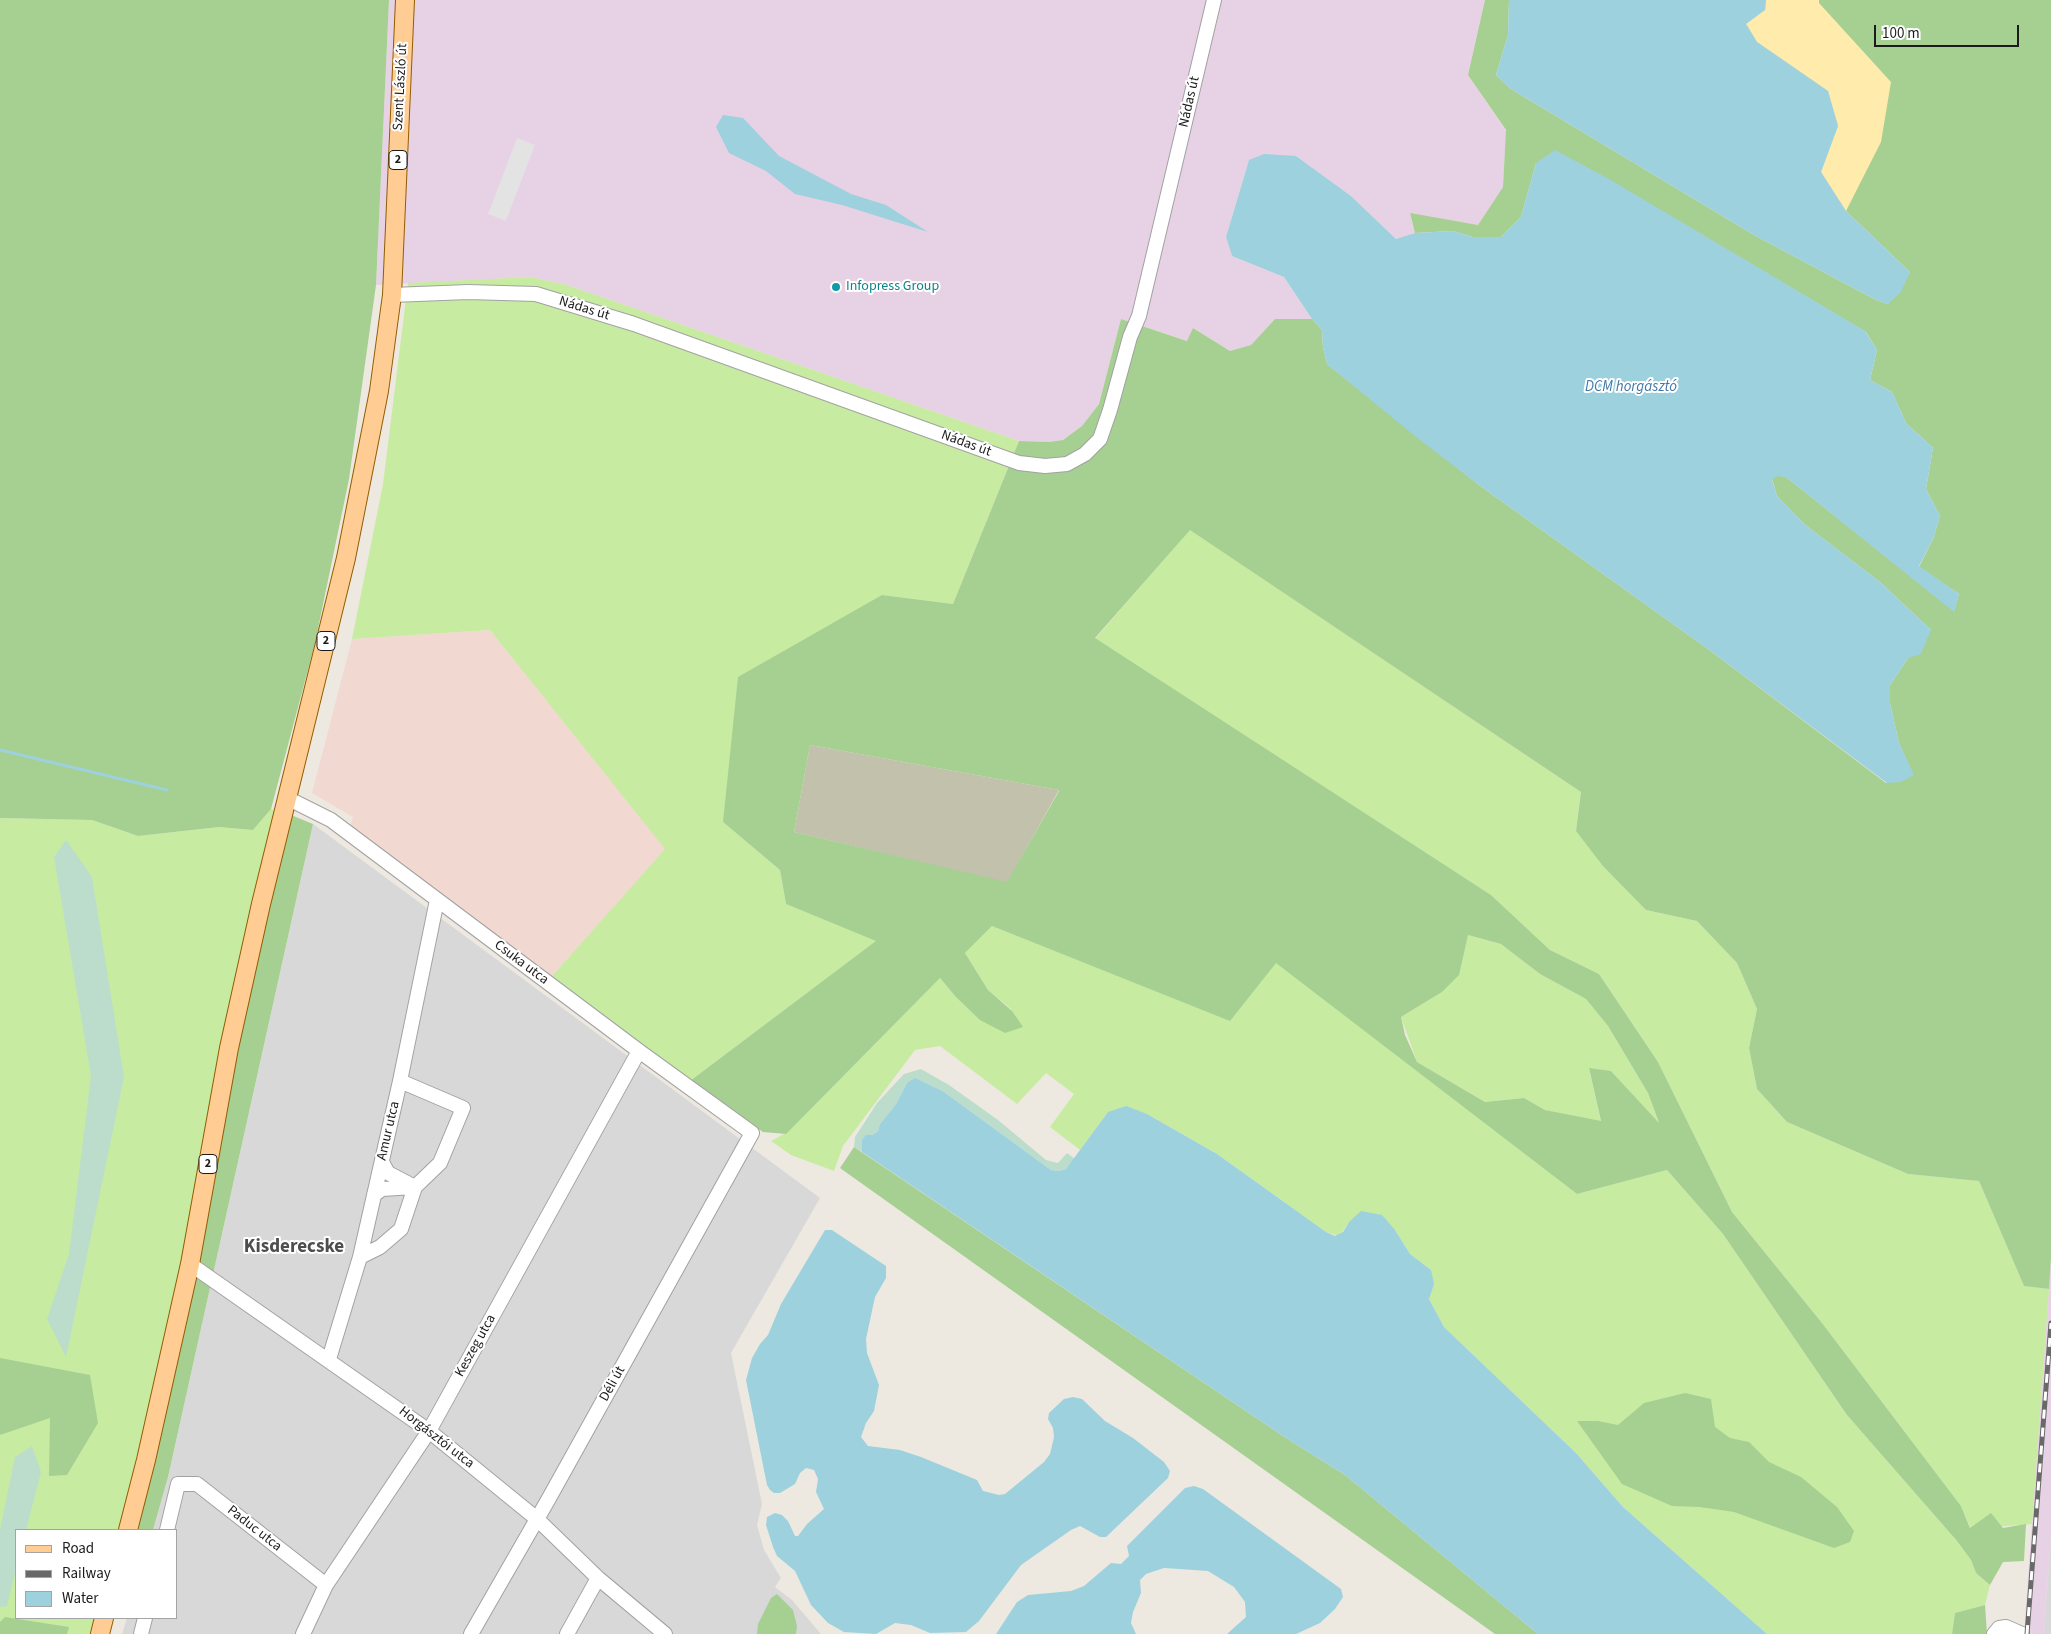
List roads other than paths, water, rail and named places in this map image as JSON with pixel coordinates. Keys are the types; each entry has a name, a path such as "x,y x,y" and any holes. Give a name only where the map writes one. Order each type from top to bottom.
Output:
{"main road":[{"name":"Szent László út","path":"392,295 405,0"},
{"name":"2","path":"128,1529 146,1460 190,1264 229,1048 261,904 346,558 379,391 392,295"},
{"path":"100,1634 104,1619"}],"street":[{"name":"Nádas út","path":"392,295 468,292 536,294 634,324 1020,463 1045,466 1067,464 1085,454 1100,439 1110,410 1130,337 1139,316 1214,0"},
{"name":"Csuka utca","path":"287,798 331,820 639,1051 752,1132"},
{"name":"Amur utca","path":"329,1359 360,1257 400,1081 437,900"},
{"name":"Keszeg utca","path":"303,1634 326,1585 429,1431 639,1051"},
{"path":"360,1257 380,1246 401,1229 415,1187 440,1163 463,1108 400,1081"},
{"name":"Déli út","path":"470,1634 537,1519 752,1132"},
{"path":"382,1162 388,1173 415,1187"},
{"path":"374,1194 382,1189 415,1187"},
{"name":"Horgásztói utca","path":"190,1264 329,1359 429,1431 537,1519 598,1578 665,1634"},
{"name":"Paduc utca","path":"167,1529 178,1484 197,1484 326,1585"},
{"path":"567,1634 598,1578"},
{"path":"141,1634 145,1619"},
{"path":"1994,1634 1999,1628 2006,1626 2022,1634"}],"water":[{"path":"1509,0 1766,0 1765,10 1746,24 1757,42 1828,91 1838,126 1821,172 1846,211 1910,272 1901,292 1888,304 1876,300 1754,235 1511,89 1496,75 1508,35"},
{"path":"723,115 743,118 779,156 851,194 886,205 928,232 842,205 795,194 766,171 729,153 716,127"},
{"name":"DCM horgásztó","path":"1555,150 1609,179 1865,331 1877,350 1870,380 1892,392 1906,423 1933,448 1926,489 1940,516 1933,539 1919,566 1959,594 1954,612 1786,477 1777,476 1772,480 1777,496 1804,524 1880,582 1931,630 1921,654 1908,658 1890,685 1890,703 1899,743 1914,775 1901,782 1887,783 1712,652 1479,485 1416,437 1327,364 1322,330 1312,319 1284,277 1232,256 1226,237 1249,160 1264,154 1296,156 1351,196 1396,239 1415,233 1453,231 1473,237 1501,237 1521,217 1536,163"},
{"path":"915,1078 944,1092 1051,1170 1059,1171 1066,1169 1108,1112 1126,1106 1147,1114 1217,1154 1326,1232 1335,1236 1343,1232 1349,1222 1361,1211 1382,1215 1395,1230 1410,1254 1431,1270 1434,1284 1429,1299 1444,1327 1576,1453 1623,1507 1767,1634 1538,1634 1345,1475 1283,1436 862,1152 862,1140 866,1135 872,1135 878,1131 880,1124 896,1104 907,1083"},
{"path":"825,1230 832,1230 886,1266 886,1278 875,1297 866,1339 867,1353 879,1385 874,1411 866,1423 861,1437 868,1446 900,1450 921,1457 977,1480 983,1491 999,1495 1005,1494 1044,1462 1050,1454 1054,1437 1053,1428 1048,1419 1049,1413 1064,1399 1073,1397 1082,1399 1105,1421 1133,1438 1164,1462 1170,1471 1168,1478 1106,1537 1100,1537 1080,1526 1071,1530 1021,1565 979,1621 966,1632 930,1633 911,1625 895,1623 876,1634 844,1632 828,1623 811,1605 795,1571 777,1556 773,1547 766,1525 767,1517 775,1513 782,1515 788,1521 795,1536 798,1536 807,1524 824,1509 816,1492 818,1479 814,1470 806,1468 800,1473 795,1484 780,1493 774,1493 770,1490 767,1485 746,1380 752,1358 768,1335 781,1304"},
{"path":"1194,1486 1203,1489 1341,1589 1343,1597 1335,1609 1320,1623 1296,1634 1227,1634 1246,1617 1245,1602 1234,1587 1208,1571 1164,1568 1146,1574 1140,1580 1141,1593 1133,1612 1131,1623 1136,1634 996,1634 1017,1602 1028,1595 1071,1591 1084,1586 1111,1563 1121,1564 1129,1556 1127,1546 1185,1488"}],"waterway":[{"path":"0,750 167,790"}],"railway":[{"path":"2027,1634 2051,1323"}],"place":[{"name":"Infopress Group","path":"836,287"}],"district":[{"name":"Kisderecske","path":"294,1248"}]}
